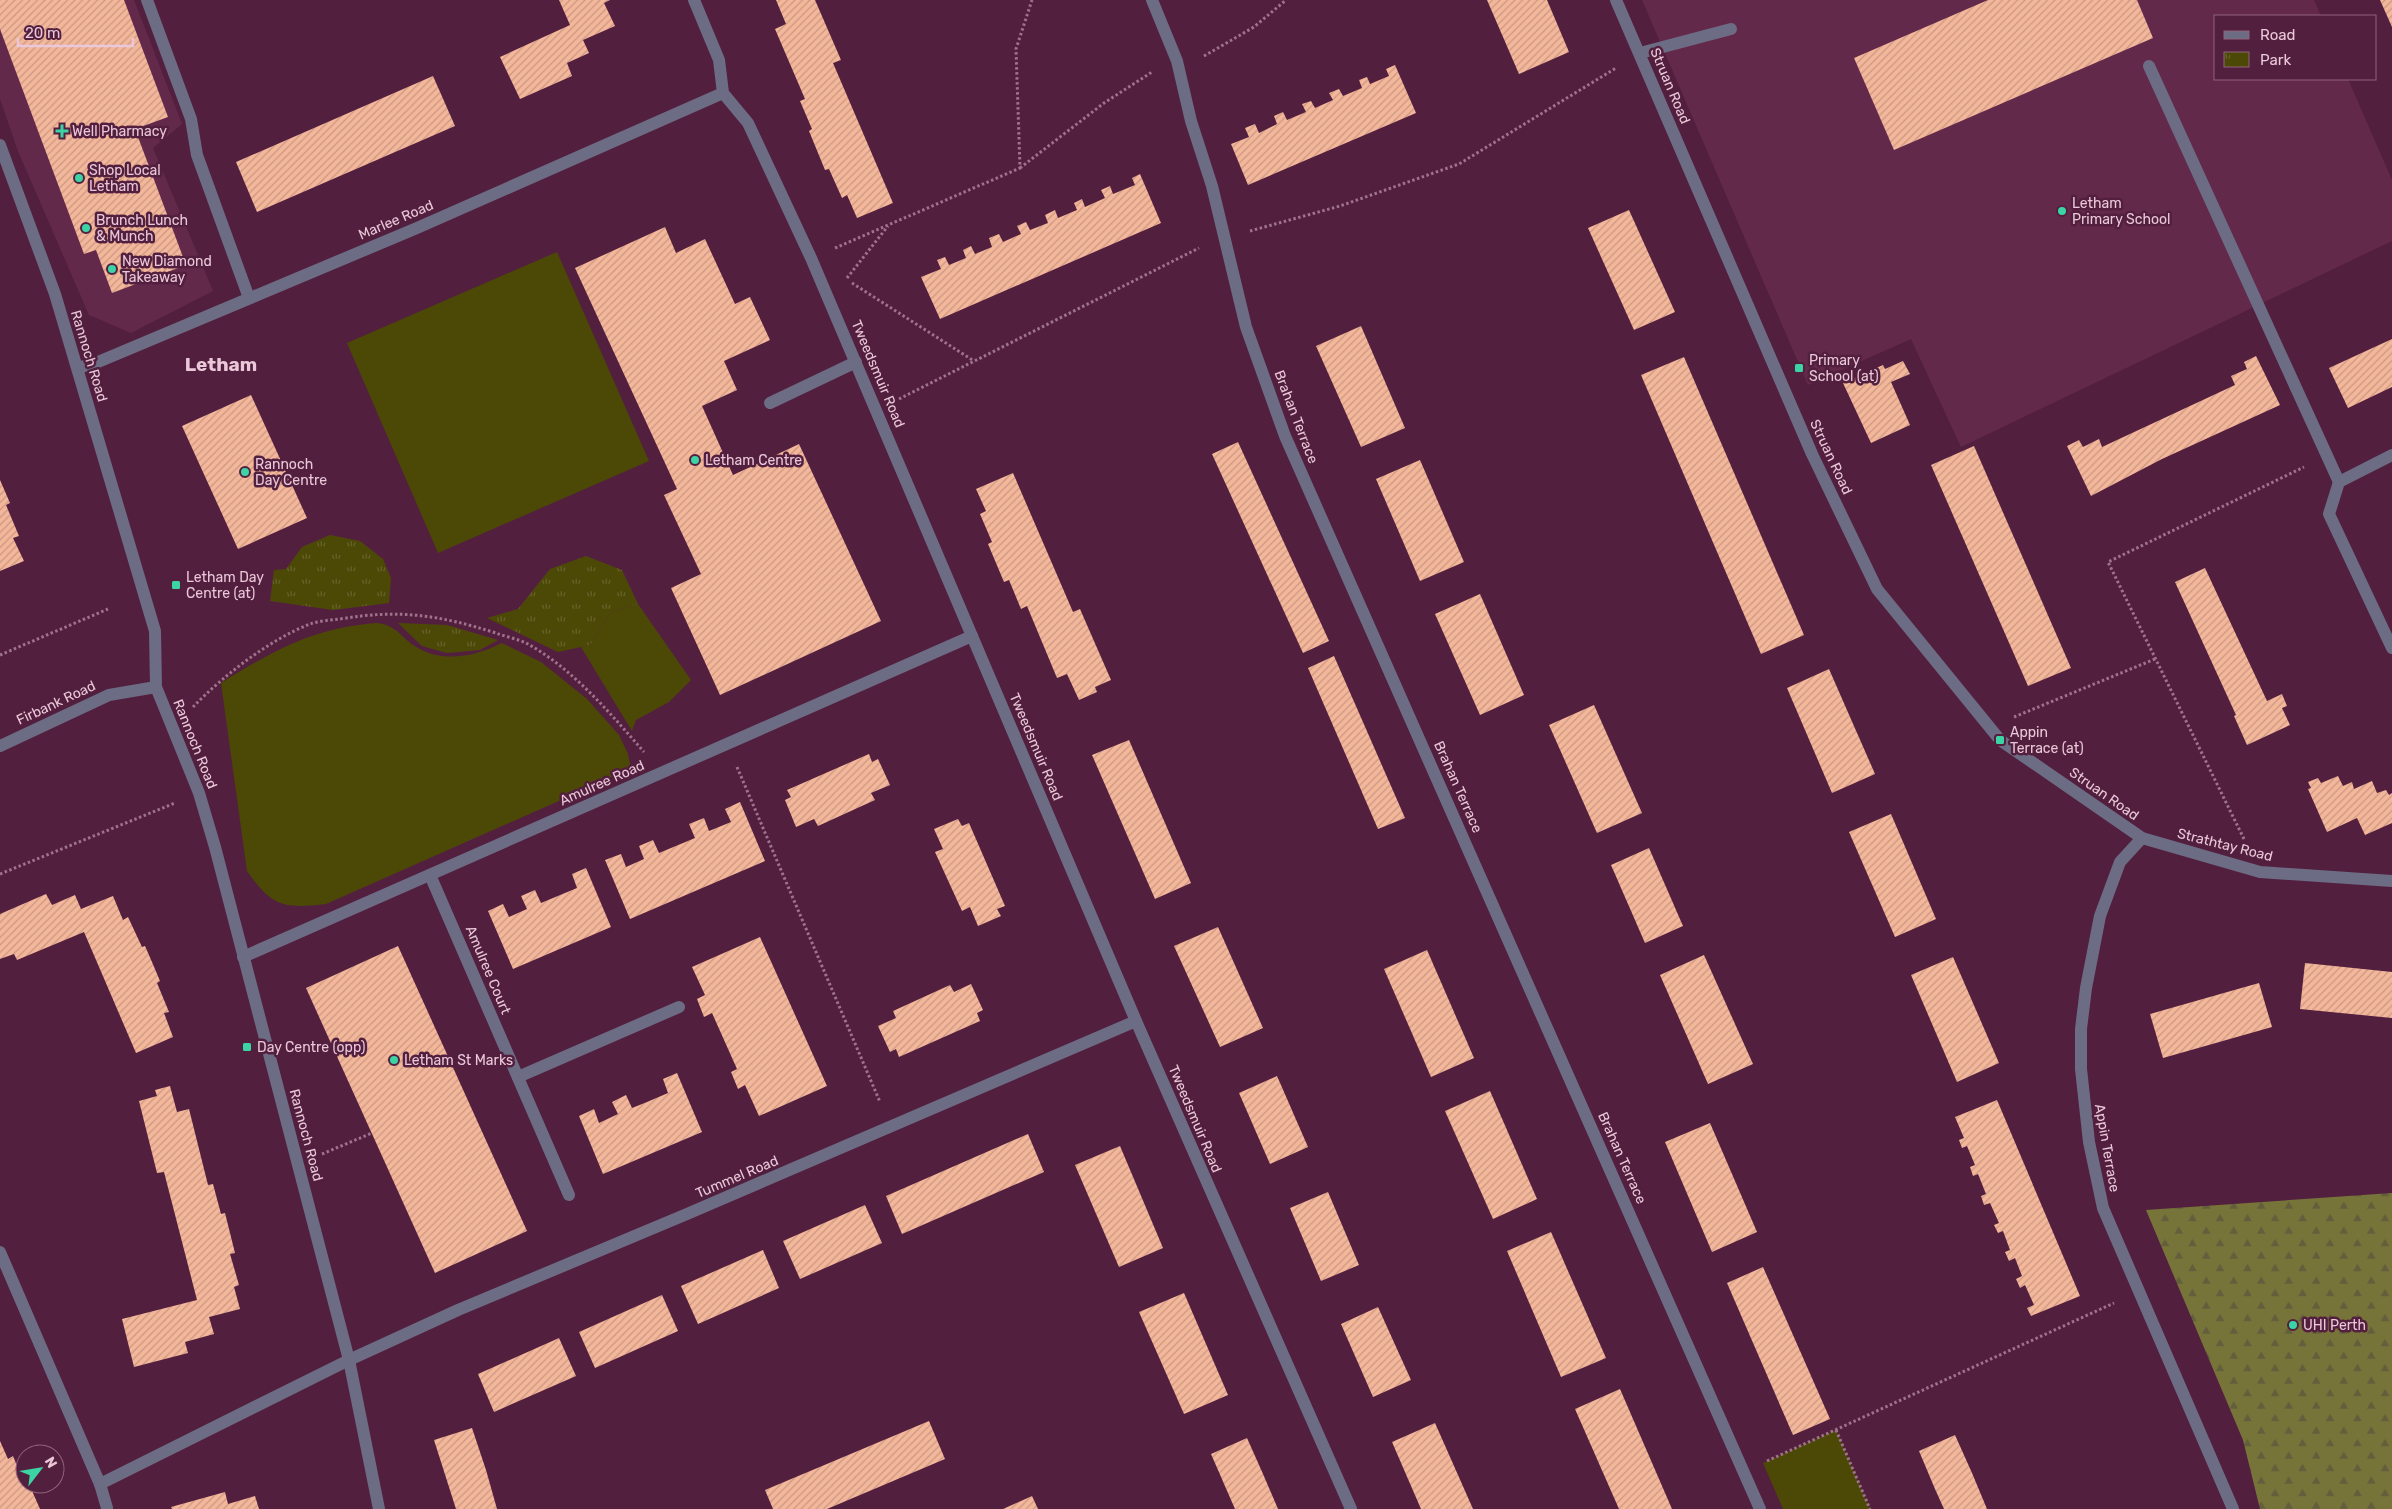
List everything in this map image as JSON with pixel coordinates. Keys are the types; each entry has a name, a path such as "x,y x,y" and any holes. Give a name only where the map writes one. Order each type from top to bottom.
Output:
{"street":[{"path":"147,0 191,119 197,154 249,298"},
{"path":"694,0 719,60 723,93"},
{"name":"Brahan Terrace","path":"1152,0 1177,60 1191,122 1212,186 1246,327 1285,436 1760,1509"},
{"name":"Struan Road","path":"1616,0 1812,454 1877,589 2000,740 2142,838"},
{"path":"1640,53 1731,29"},
{"path":"2150,66 2339,482 2329,514 2392,648"},
{"name":"Marlee Road","path":"78,368 98,362 559,167 723,93"},
{"name":"Tweedsmuir Road","path":"723,93 748,123 811,258 1136,1021 1351,1509"},
{"name":"Rannoch Road","path":"0,145 55,294 155,631 156,687 199,793 349,1360 379,1509"},
{"path":"770,403 856,362"},
{"path":"2339,482 2392,455"},
{"name":"Amulree Road","path":"243,957 972,636"},
{"name":"Firbank Road","path":"0,746 109,695 156,687"},
{"name":"Strathtay Road","path":"2142,838 2260,872 2392,881"},
{"name":"Appin Terrace","path":"2142,838 2120,862 2100,916 2085,996 2080,1061 2089,1142 2098,1192 2108,1220 2233,1509"},
{"name":"Amulree Court","path":"430,875 568,1195"},
{"path":"518,1077 679,1007"},
{"name":"Tummel Road","path":"349,1360 458,1310 1136,1021"},
{"path":"0,1252 100,1484 107,1508"},
{"path":"100,1484 349,1360"}],"path":[{"path":"811,258 1020,168 1016,49 1032,0"},
{"path":"877,410 1206,244 1340,206 1459,164 1640,53"},
{"path":"846,280 889,225"},
{"path":"811,258 974,361"},
{"path":"2260,872 2108,562 2327,456"},
{"path":"0,655 108,609"},
{"path":"172,728 216,684 281,638 311,624 361,615 418,614 459,621 527,644 571,675 612,715 649,758 656,775"},
{"path":"1990,726 2155,659"},
{"path":"727,744 890,1127"},
{"path":"0,874 199,793"},
{"path":"323,1154 372,1133"},
{"path":"1744,1472 2140,1292"},
{"path":"1836,1430 1870,1509"}],"shaded area":[{"path":"0,0 134,0 182,124 153,148 213,291 131,333 89,315 18,151 0,99"},
{"name":"Letham Primary School","path":"1642,0 2314,0 2321,15 2214,15 2214,80 2348,80 2392,180 2392,241 1961,447 1911,339 1808,385"}],"green space":[{"path":"557,252 649,461 438,553 347,343"},
{"path":"330,535 360,541 383,559 391,578 389,603 333,610 270,601 274,570 286,569 302,547"},
{"path":"586,556 622,570 638,604 611,612 590,645 558,652 487,618 518,609 550,569"},
{"path":"638,604 691,680 669,702 636,720 632,731 581,647 590,645 611,612"},
{"path":"377,623 393,628 413,645 435,655 469,655 502,643 541,662 587,699 619,735 628,754 631,769 326,904 299,906 280,903 264,892 247,871 221,683 259,660 313,635"},
{"path":"398,623 447,625 498,640 480,650 447,653 422,646"},
{"name":"UHI Perth","path":"2392,1193 2392,1509 2260,1509 2243,1440 2146,1210"},
{"path":"1836,1430 1870,1509 1783,1509 1763,1463"}],"building":[{"path":"0,0 124,0 168,117 135,129 186,265 112,293 96,250 84,254 0,29"},
{"path":"559,0 610,0 604,3 615,26 583,40 589,53 567,63 572,76 520,99 500,57 570,25"},
{"path":"776,0 815,0 841,60 833,63 893,203 857,218 847,195 842,198 829,169 825,170 809,131 812,129 800,101 805,99 775,29 786,24"},
{"path":"1487,0 1547,0 1569,52 1519,74"},
{"path":"1988,0 2137,0 2153,38 1894,150 1854,58"},
{"path":"2380,0 2392,0 2392,27"},
{"path":"1395,65 1416,113 1248,185 1231,144 1249,137 1245,128 1255,124 1259,133 1277,124 1274,116 1283,112 1287,120 1306,112 1302,104 1311,101 1315,108 1333,100 1329,93 1339,89 1343,96 1362,88 1359,80 1367,77 1370,84 1389,76 1386,69"},
{"path":"433,76 455,126 257,212 236,162"},
{"path":"1140,174 1161,223 940,319 921,277 941,269 937,260 945,257 949,265 966,258 963,250 971,246 975,254 992,247 989,238 999,234 1003,242 1021,234 1017,226 1026,222 1030,230 1048,223 1045,215 1055,210 1058,218 1077,210 1074,203 1082,199 1085,207 1105,198 1101,190 1110,186 1113,194 1135,185 1132,178"},
{"path":"1629,210 1675,312 1634,330 1588,228"},
{"name":"Letham Centre","path":"665,227 676,253 705,239 735,304 750,297 770,340 724,361 737,390 702,406 733,475 799,444 881,621 720,695 671,588 701,574 664,495 677,489 575,268"},
{"path":"1361,326 1405,428 1361,447 1316,346"},
{"path":"2392,339 2392,387 2348,408 2329,368"},
{"path":"2256,356 2280,405 2162,459 2091,496 2067,446 2079,440 2083,447 2099,439 2102,447 2235,385 2231,376 2247,369 2244,362"},
{"path":"1684,357 1804,635 1761,654 1641,375"},
{"path":"1903,361 1910,374 1891,382 1910,425 1871,443 1843,383 1883,365 1885,369"},
{"name":"Rannoch Day Centre","path":"251,395 307,518 238,549 182,426"},
{"path":"1238,442 1329,641 1303,653 1212,454"},
{"path":"1974,446 2071,668 2028,686 1931,465"},
{"path":"1420,460 1464,562 1420,581 1376,479"},
{"path":"1013,473 1073,612 1080,609 1111,680 1095,687 1097,692 1079,700 1067,674 1057,678 1027,606 1021,609 1009,580 1004,582 988,544 992,542 980,514 986,511 976,489"},
{"path":"0,480 10,503 6,505 19,536 13,538 24,561 0,571"},
{"path":"2205,568 2267,701 2282,694 2287,706 2282,708 2290,725 2247,745 2234,716 2236,715 2175,582"},
{"path":"1480,594 1524,695 1480,715 1435,614"},
{"path":"1334,656 1405,818 1378,829 1308,668"},
{"path":"1829,669 1875,774 1832,793 1787,688"},
{"path":"1594,705 1642,813 1597,833 1549,725"},
{"path":"1129,740 1191,883 1155,899 1092,755"},
{"path":"869,754 872,762 878,759 890,785 871,793 875,800 818,826 814,819 796,827 785,800 791,797 787,790"},
{"path":"2338,776 2343,786 2352,782 2354,789 2372,781 2377,793 2386,790 2389,795 2392,793 2392,823 2365,835 2357,818 2327,832 2308,789 2311,788 2308,782 2318,778 2321,783"},
{"path":"740,802 765,861 630,919 605,860 621,854 626,867 644,859 639,846 653,840 659,853 695,838 689,824 704,818 709,831 731,822 725,809"},
{"path":"1891,814 1936,919 1895,937 1849,832"},
{"path":"958,819 962,826 969,823 1005,906 997,909 1001,916 978,926 970,907 962,911 935,852 943,849 934,829"},
{"path":"1649,848 1683,926 1645,943 1611,865"},
{"path":"586,868 611,927 513,969 488,911 503,904 509,917 527,909 521,896 535,890 541,903 577,888 572,874"},
{"path":"46,894 52,905 75,895 81,909 113,896 123,920 128,917 142,947 145,946 152,962 160,981 157,983 169,1012 164,1013 173,1037 136,1053 84,932 17,960 14,954 0,959 0,914"},
{"path":"1218,927 1263,1028 1220,1047 1174,946"},
{"path":"760,937 827,1086 759,1116 745,1085 738,1089 731,1072 737,1069 712,1013 704,1017 697,999 705,995 692,967"},
{"name":"Letham St Marks","path":"398,946 527,1231 435,1273 306,988"},
{"path":"1427,950 1474,1058 1431,1077 1384,969"},
{"path":"1704,955 1753,1064 1708,1084 1660,975"},
{"path":"1953,957 1999,1063 1957,1082 1911,975"},
{"path":"2305,963 2392,972 2392,1018 2300,1009"},
{"path":"2259,983 2272,1027 2163,1058 2150,1014"},
{"path":"971,984 983,1010 977,1013 980,1021 899,1057 896,1049 890,1052 878,1026 896,1018 893,1011 950,985 954,992"},
{"path":"677,1073 702,1132 603,1174 579,1116 594,1109 599,1123 618,1114 612,1102 626,1095 632,1108 668,1093 663,1079"},
{"path":"1277,1076 1308,1147 1270,1164 1239,1093"},
{"path":"170,1086 177,1112 189,1109 208,1185 213,1184 221,1214 225,1213 235,1253 230,1254 239,1285 234,1287 240,1309 209,1317 214,1334 185,1342 188,1353 134,1367 122,1319 197,1300 164,1172 157,1173 139,1101 157,1096 155,1090"},
{"path":"1490,1091 1537,1199 1493,1219 1445,1111"},
{"path":"1997,1100 2080,1296 2031,1316 2027,1308 2034,1305 2025,1285 2020,1288 2016,1279 2022,1276 2015,1258 2009,1261 2005,1252 2010,1250 2003,1231 1998,1233 1994,1225 1999,1223 1990,1203 1984,1205 1981,1196 1986,1194 1978,1174 1973,1176 1970,1167 1975,1165 1967,1146 1962,1148 1959,1140 1964,1138 1955,1117"},
{"path":"1710,1123 1757,1232 1712,1252 1665,1142"},
{"path":"1028,1134 1044,1172 902,1234 886,1196"},
{"path":"1120,1146 1163,1248 1119,1267 1075,1165"},
{"path":"1328,1192 1359,1265 1321,1281 1290,1208"},
{"path":"865,1205 882,1243 800,1279 783,1241"},
{"path":"1551,1232 1606,1358 1561,1377 1507,1251"},
{"path":"763,1250 779,1288 698,1324 681,1286"},
{"path":"1763,1267 1830,1419 1793,1435 1727,1283"},
{"path":"1184,1293 1228,1395 1184,1414 1139,1312"},
{"path":"662,1295 678,1331 595,1368 579,1332"},
{"path":"1378,1307 1411,1380 1373,1397 1341,1324"},
{"path":"559,1338 576,1376 494,1412 478,1374"},
{"path":"1620,1389 1672,1509 1619,1509 1575,1409"},
{"path":"929,1421 945,1459 827,1509 773,1509 765,1490"},
{"path":"1435,1423 1473,1509 1421,1509 1392,1442"},
{"path":"472,1428 497,1509 456,1509 434,1440"},
{"path":"1955,1435 1987,1509 1944,1509 1935,1489 1919,1451"},
{"path":"1247,1438 1278,1509 1235,1509 1211,1454"},
{"path":"0,1441 8,1459 13,1456 15,1461 15,1494 33,1494 40,1509 0,1509"},
{"path":"225,1492 228,1504 255,1496 259,1509 172,1509 171,1507"},
{"path":"1032,1496 1038,1509 1003,1509"}],"place":[{"name":"Well Pharmacy","path":"62,131"},
{"name":"Shop Local Letham","path":"79,178"},
{"name":"Letham Primary School","path":"2062,211"},
{"name":"Brunch Lunch & Munch","path":"86,228"},
{"name":"New Diamond Takeaway","path":"112,269"},
{"name":"Primary School (at)","path":"1799,368"},
{"name":"Letham Centre","path":"695,460"},
{"name":"Rannoch Day Centre","path":"245,472"},
{"name":"Letham Day Centre (at)","path":"176,585"},
{"name":"Appin Terrace (at)","path":"2000,740"},
{"name":"Day Centre (opp)","path":"247,1047"},
{"name":"Letham St Marks","path":"394,1060"},
{"name":"UHI Perth","path":"2293,1325"}],"district":[{"name":"Letham","path":"221,364"}]}
